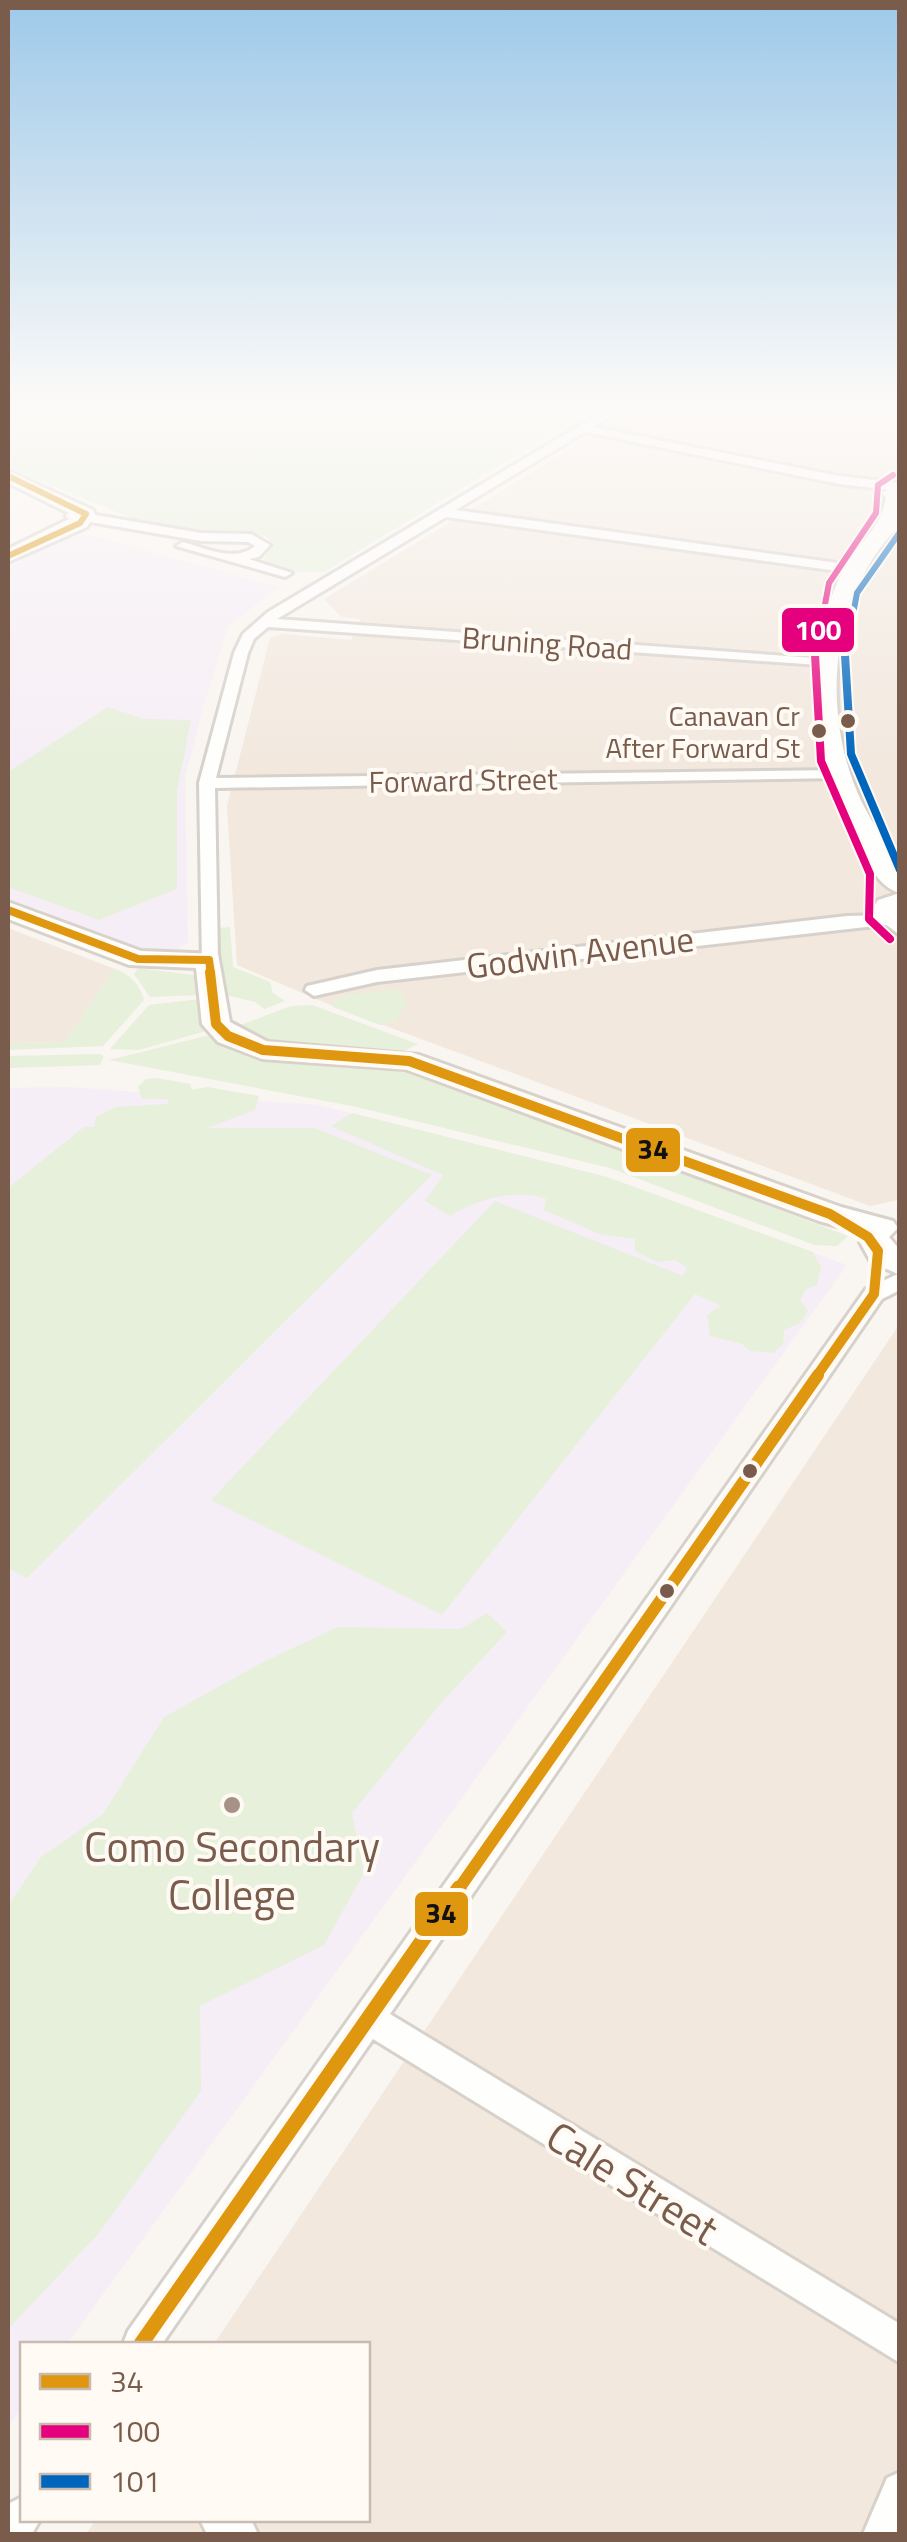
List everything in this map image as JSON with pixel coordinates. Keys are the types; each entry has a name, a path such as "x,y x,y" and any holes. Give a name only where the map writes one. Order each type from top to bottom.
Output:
{"street":[{"path":"8,556 65,526"},
{"path":"103,526 286,573"},
{"path":"123,526 201,537 251,538 263,545 254,554 233,559"},
{"path":"141,2342 368,2018 888,1255 830,1214 409,1061 279,1053 241,1043 216,1024 209,960 206,783 241,653 248,637 265,622 426,526"},
{"path":"538,526 852,569"},
{"path":"880,526 852,569 839,602 829,663 839,775 892,903"},
{"name":"Bruning Road","path":"265,622 829,663"},
{"name":"Forward Street","path":"206,783 839,775"},
{"name":"Godwin Avenue","path":"314,990 378,976 847,921 892,903"},
{"path":"8,910 138,959 209,960"},
{"name":"Cale Street","path":"368,2018 900,2345"},
{"path":"882,2534 900,2491"}],"shaded area":[{"path":"444,526 899,526 898,1200 870,1206 335,1007 237,965 227,806 270,638 283,634 351,640 360,619 341,617 324,599"},
{"path":"89,535 279,587 228,627 205,701 185,777 188,942 176,951 160,953 134,946 8,899 8,567 69,536"},
{"path":"8,928 115,969 64,1042 8,1043"},
{"name":"Como Secondary College","path":"67,1087 318,1105 607,1177 847,1265 68,2342 20,2342 20,2410 8,2427 8,1088"},
{"path":"899,1325 899,2534 86,2534 95,2522 370,2522 370,2342 215,2342"}],"green space":[{"path":"152,526 400,526 324,572 300,572 263,562 272,542 265,536"},
{"path":"108,707 144,719 191,720 177,791 177,889 99,920 8,887 8,772"},
{"path":"230,927 233,967 270,982 273,993 285,1001 264,1009 255,1002 222,994 216,928"},
{"path":"138,968 193,975 198,980 198,995 150,997 134,974"},
{"path":"115,969 134,981 144,1000 103,1046 8,1050 8,1043 64,1042"},
{"path":"399,989 407,1002 395,1022 380,1025 333,1007 333,1002 345,995"},
{"path":"200,999 206,1031 139,1050 110,1049 149,1005"},
{"path":"312,1005 418,1044 400,1053 286,1046 269,1044 235,1027 291,1006"},
{"path":"210,1035 227,1047 264,1059 406,1068 848,1236 837,1246 814,1245 610,1168 357,1107 109,1060"},
{"path":"8,1056 104,1056 100,1065 8,1068"},
{"path":"146,1079 190,1084 192,1090 207,1087 259,1096 255,1110 207,1128 315,1128 432,1175 27,1578 8,1568 8,1188 84,1127 94,1127 96,1117 116,1107 167,1104 169,1099 142,1099 138,1087"},
{"path":"352,1113 607,1177 813,1252 821,1267 817,1285 806,1289 800,1300 808,1311 800,1323 784,1330 783,1344 773,1353 750,1351 742,1344 710,1336 707,1315 721,1306 695,1294 442,1615 211,1500 495,1201 683,1276 687,1268 675,1260 657,1262 635,1251 635,1239 599,1234 544,1210 546,1199 534,1196 497,1197 450,1216 425,1201 443,1175 331,1126"},
{"path":"487,1613 507,1632 442,1702 352,1813 364,1873 324,1945 200,2006 201,2091 99,2233 8,2329 8,1906 41,1857 103,1814 164,1717 263,1662 338,1627 461,1629"}],"transit line":[{"name":"34","path":"8,556 74,526"},
{"name":"100","path":"868,526 829,583 818,625 814,671 821,761 870,874 869,919 890,939"},
{"name":"101","path":"900,532 857,593 847,630 844,672 851,754 900,870"},
{"name":"34","path":"8,910 138,959 209,960"},
{"name":"34","path":"142,2342 874,1294 879,1261 878,1251 868,1237 830,1214 409,1061 263,1050 228,1036 216,1024 209,960"}],"place":[{"name":"Canavan Cr After Forward St","path":"819,731"},
{"name":"Como Secondary College","path":"232,1805"}]}
